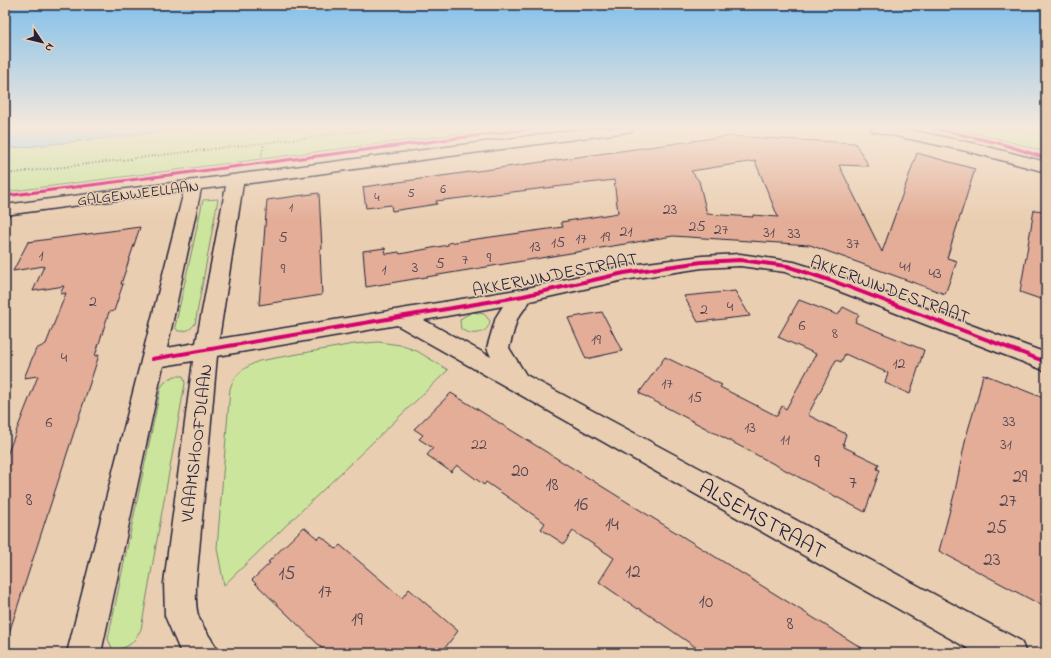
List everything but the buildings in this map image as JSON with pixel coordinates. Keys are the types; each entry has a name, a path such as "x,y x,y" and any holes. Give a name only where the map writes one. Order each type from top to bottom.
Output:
{"street":[{"name":"GALGENWEELLAAN","path":"5,210 396,159"},
{"path":"1014,159 1046,167"},
{"name":"VLAAMSHOOFDLAAN","path":"193,650 181,616 180,583 206,350 235,180"},
{"path":"84,653 152,359 194,186"},
{"name":"AKKERWINDESTRAAT","path":"152,359 402,318 523,296 624,273 702,262 740,260 787,266 838,282 1046,362"},
{"path":"518,382 498,348 507,317 523,296"},
{"name":"ALSEMSTRAAT","path":"402,318 1009,653"}],"path":[{"path":"5,174 137,159"},
{"path":"260,163 261,159"}],"green space":[{"path":"5,159 263,159 5,192"},
{"path":"218,199 195,324 187,330 178,331 175,327 203,200"},
{"path":"473,312 484,314 490,321 489,326 483,332 469,333 461,329 460,320"},
{"path":"378,342 400,345 417,351 448,370 224,585 217,548 230,389 234,379 249,366 259,361 354,344"},
{"path":"175,376 183,376 185,383 141,629 136,638 130,644 123,648 113,650 108,639 161,387 167,380"}],"cycle path":[{"path":"5,196 297,159"},
{"path":"152,359 523,296 624,273 702,262 740,260 787,266 838,283 1046,362"}]}
